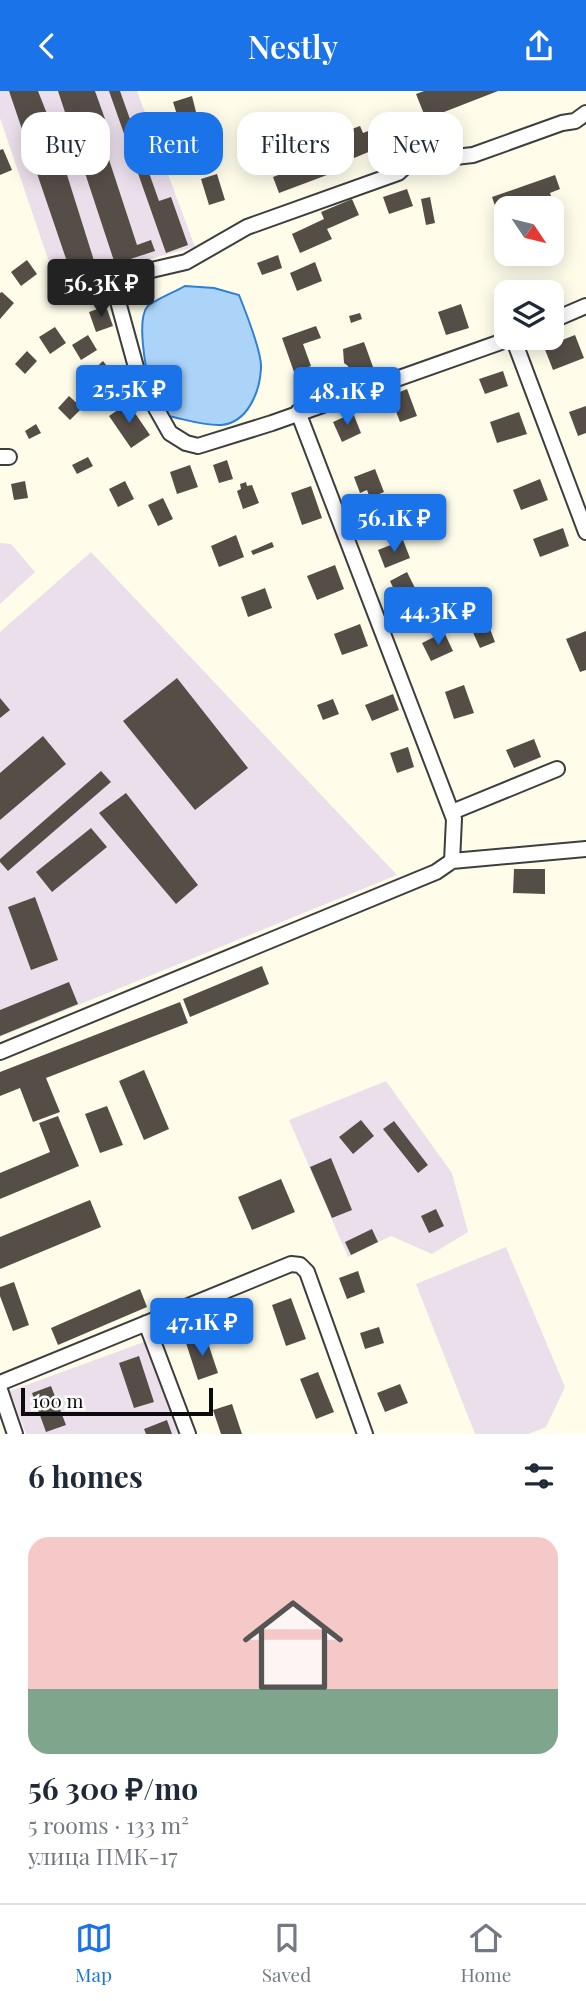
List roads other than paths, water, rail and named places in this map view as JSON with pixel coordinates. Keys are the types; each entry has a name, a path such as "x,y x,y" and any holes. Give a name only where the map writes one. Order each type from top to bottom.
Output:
{"street":[{"path":"494,345 260,427 198,446 186,443 170,433 139,378 117,298 130,275 186,262 247,227 398,173 410,162 474,155 562,123 575,121 586,113"},
{"path":"564,315 586,306"},
{"path":"518,350 586,532"},
{"path":"298,412 452,812 452,861"},
{"path":"452,812 557,769"},
{"path":"0,1052 436,872 452,861 586,849"},
{"path":"0,1383 291,1264 300,1265 307,1272 365,1434"},
{"path":"146,1323 188,1434"},
{"path":"0,1390 15,1434"}],"water":[{"path":"185,286 214,288 239,295 253,331 261,361 258,386 245,412 230,423 208,424 168,416 151,386 143,344 144,313 147,307 159,299"}]}
